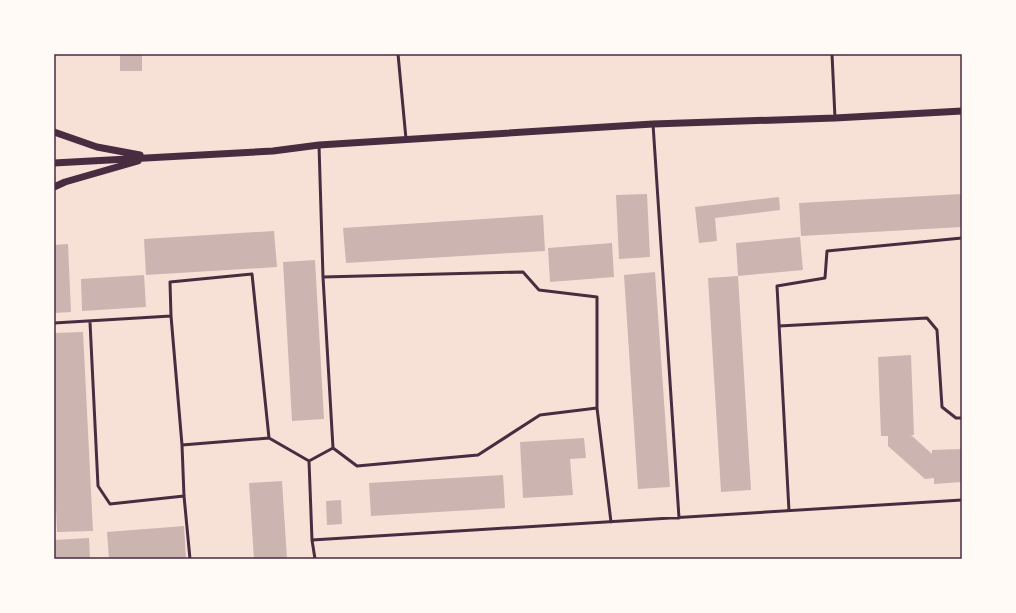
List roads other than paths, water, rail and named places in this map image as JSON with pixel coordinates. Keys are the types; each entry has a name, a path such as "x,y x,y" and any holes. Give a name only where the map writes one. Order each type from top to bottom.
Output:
{"street":[{"path":"54,163 273,151 319,145 653,124 835,118 962,111"},
{"path":"54,132 97,147 151,158"},
{"path":"54,187 151,158"}],"lane":[{"path":"398,54 406,139"},
{"path":"832,54 835,118"},
{"path":"653,124 679,518"},
{"path":"319,145 323,277 333,448 357,466 478,454 540,415 596,408"},
{"path":"789,511 777,286 825,278 827,251 962,238"},
{"path":"323,277 523,272 539,290 598,297 596,408 611,522"},
{"path":"190,559 171,316 170,282 252,274 269,438"},
{"path":"54,323 171,316"},
{"path":"779,326 927,318 937,330 942,407 956,418 962,418"},
{"path":"90,322 98,486 110,504 184,496"},
{"path":"182,445 269,438 309,461"},
{"path":"309,461 333,448"},
{"path":"309,461 312,540 316,559"},
{"path":"312,540 962,500"}]}
